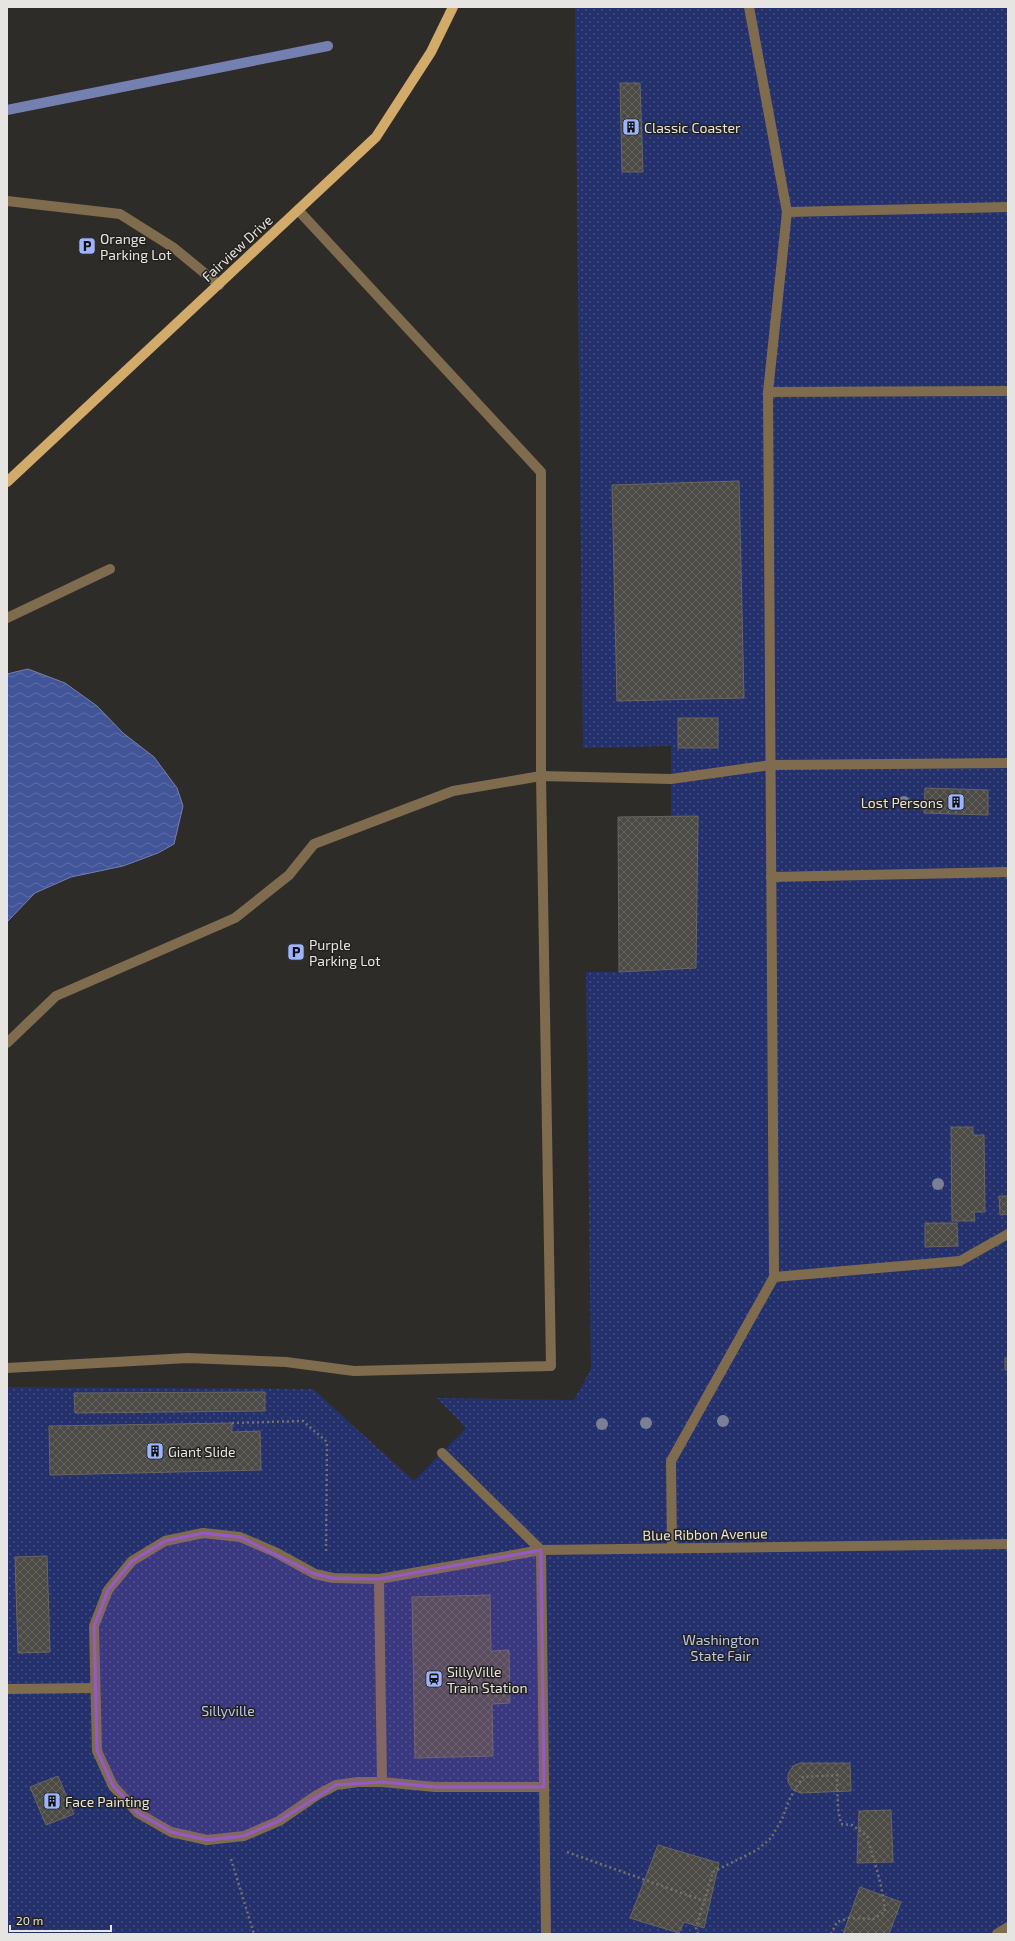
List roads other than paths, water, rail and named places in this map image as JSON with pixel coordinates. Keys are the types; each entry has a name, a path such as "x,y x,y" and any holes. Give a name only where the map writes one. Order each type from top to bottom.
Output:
{"main road":[{"name":"Fairview Drive","path":"7,482 376,137 430,52 453,7"}],"street":[{"path":"672,1548 671,1461 774,1277 768,392 787,212 749,7"},
{"path":"7,201 120,214 174,248 219,285"},
{"path":"787,212 1008,207"},
{"path":"7,1368 188,1358 286,1362 354,1370 551,1366 541,776 541,472 298,210"},
{"path":"768,392 1008,391"},
{"path":"7,618 110,569"},
{"path":"7,1043 56,996 235,918 289,874 314,844 453,791 541,776 671,779 771,765 1008,763"},
{"path":"771,877 1008,872"},
{"path":"774,1277 960,1262 1008,1234"},
{"path":"442,1453 542,1550 546,1934"},
{"name":"Blue Ribbon Avenue","path":"544,1787 436,1787 382,1782 336,1785 316,1795 279,1821 244,1836 207,1840 170,1832 138,1813 113,1786 97,1751 94,1626 108,1590 132,1561 165,1541 202,1533 240,1537 275,1552 315,1574 333,1578 379,1579 542,1550 1008,1544"},
{"path":"379,1579 382,1782"},
{"path":"7,1689 95,1688"},
{"path":"997,1934 1008,1927"}],"water":[{"path":"28,669 65,683 97,706 123,733 154,757 177,788 183,806 174,844 158,853 123,866 71,877 35,893 7,922 7,674"}],"waterway":[{"path":"7,110 328,46"}],"place":[{"name":"Classic Coaster","path":"631,127"},
{"name":"Orange Parking Lot","path":"87,246"},
{"name":"Lost Persons","path":"956,802"},
{"name":"Purple Parking Lot","path":"296,952"},
{"name":"Giant Slide","path":"155,1451"},
{"name":"SillyVille Train Station","path":"434,1679"},
{"name":"Face Painting","path":"52,1801"}],"park label":[{"name":"Washington State Fair","path":"721,1648"},
{"name":"Sillyville","path":"228,1710"}]}
